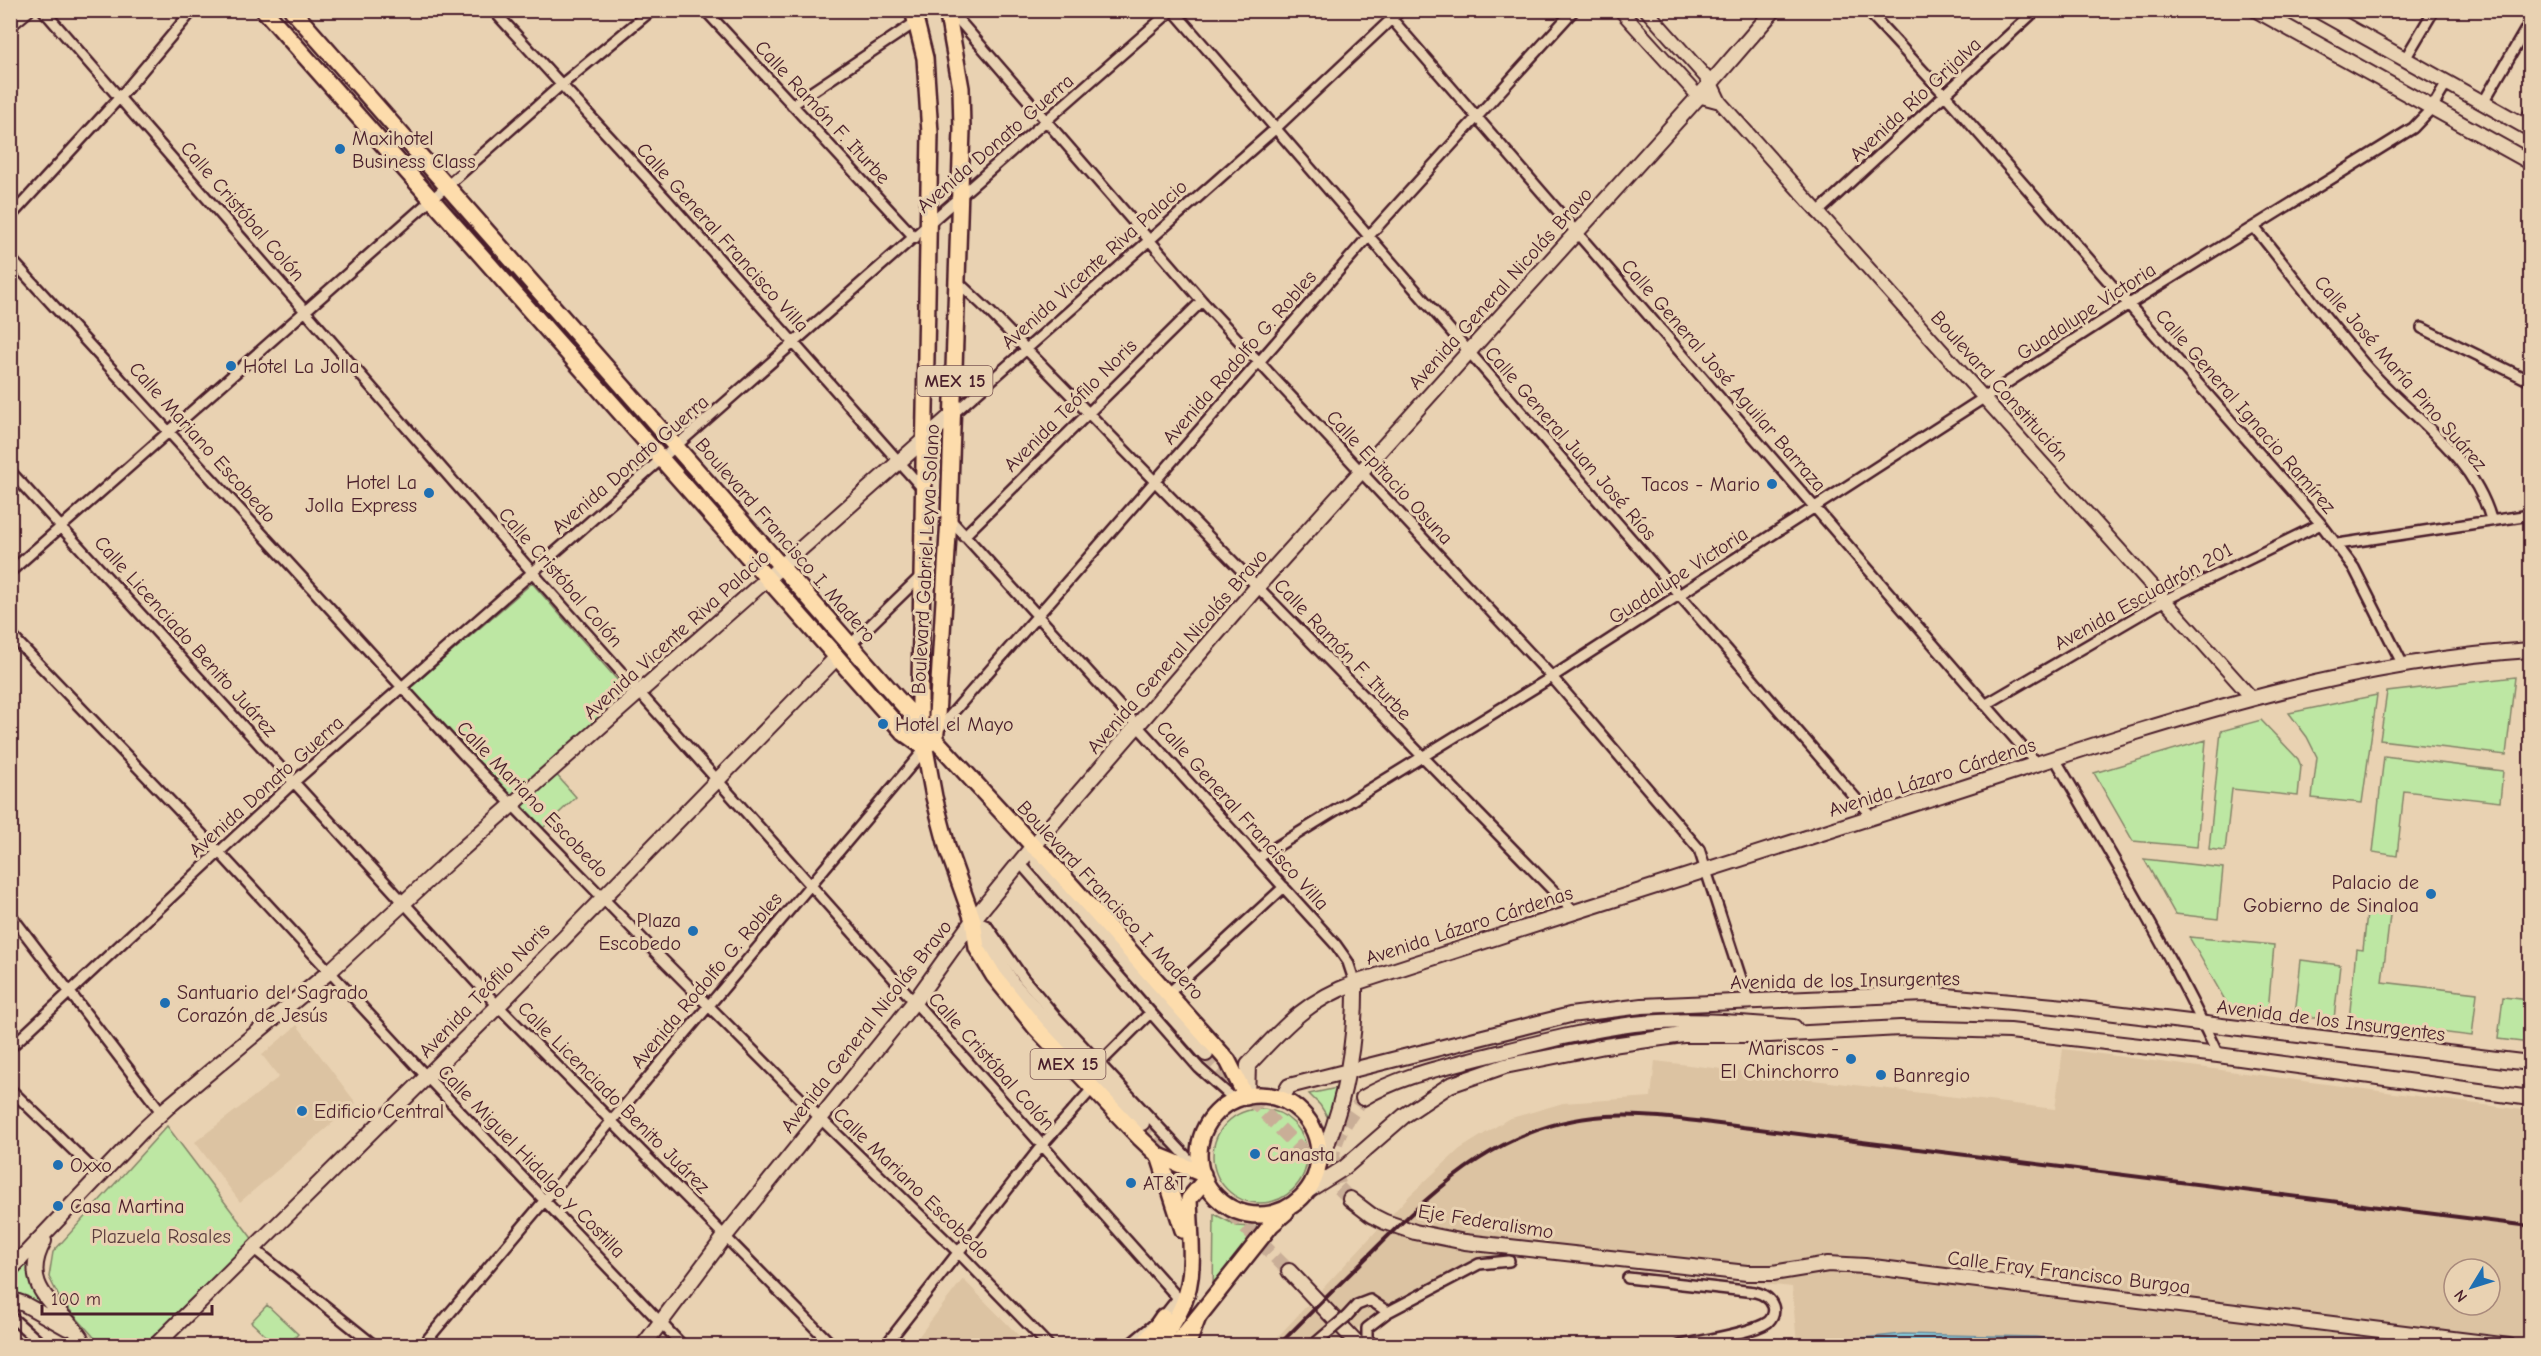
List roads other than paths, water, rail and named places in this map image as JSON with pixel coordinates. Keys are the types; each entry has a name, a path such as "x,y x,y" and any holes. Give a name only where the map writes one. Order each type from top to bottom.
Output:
{"main road":[{"name":"Boulevard Francisco I. Madero","path":"264,10 904,733 932,739 1045,856 1169,993 1228,1061 1243,1098"},
{"name":"Boulevard Francisco I. Madero","path":"292,10 920,722"},
{"name":"Boulevard Gabriel Leyva Solano","path":"948,10 961,88 961,199 950,518 932,739 934,797 948,850 973,920 977,948 994,976 1036,1028 1092,1089 1159,1156 1204,1177"},
{"name":"Avenida General Nicolás Bravo","path":"643,1346 726,1235 915,1001 973,920 1033,846 1257,587 1774,10"},
{"path":"2256,10 2530,162"},
{"path":"2317,10 2483,103 2528,122"},
{"name":"Boulevard Gabriel Leyva Solano","path":"915,16 925,58 930,133 920,722 932,739"},
{"name":"Avenida Vicente Riva Palacio","path":"10,1270 162,1113 329,972 512,805 953,414"},
{"name":"Avenida Lázaro Cárdenas","path":"1243,1098 1248,1065 1276,1035 1308,1005 1355,983 1708,871 2054,757 2252,697 2403,665 2530,650"},
{"name":"Avenida Teófilo Noris","path":"154,1346 498,1006 837,657"},
{"path":"1033,846 1039,864 1206,1054"},
{"path":"973,920 1012,983 1142,1123"},
{"path":"1309,1190 1336,1123 1355,1016 1355,983"},
{"name":"Avenida de los Insurgentes","path":"1281,1100 1289,1086 1570,1015 1642,1006 1925,994 2065,1007 2530,1063"},
{"path":"1364,1098 1384,1085 1412,1076 1569,1036 1635,1024 1743,1023 1846,1031"},
{"path":"1175,1346 1271,1225 1309,1190 1344,1168 1404,1115 1432,1096 1450,1085 1505,1066 1660,1037 1900,1028 2010,1031 2217,1055 2530,1098"},
{"path":"1292,1206 1276,1213 1259,1215 1242,1213 1227,1206 1214,1195 1204,1177 1199,1153 1202,1136 1215,1115 1243,1098 1264,1095 1281,1100 1298,1110 1311,1125 1318,1144 1319,1164"},
{"path":"1159,1156 1178,1209 1190,1255"},
{"path":"1156,1346 1174,1322 1187,1295 1191,1279 1189,1199 1204,1177"},
{"name":"Eje Federalismo","path":"1350,1199 1371,1215 1415,1232 1465,1242 1623,1259"},
{"path":"58,1220 38,1253 36,1265 38,1286 50,1304 82,1341"},
{"name":"Calle Fray Francisco Burgoa","path":"1623,1259 1748,1273 1773,1273 1828,1264 1865,1266 2509,1346"},
{"path":"1289,1270 1360,1346"},
{"path":"10,1299 24,1304 82,1341"},
{"path":"1143,1346 1163,1317"},
{"path":"1187,1346 1198,1317"}],"street":[{"path":"10,26 28,10"},
{"name":"Calle Cristóbal Colón","path":"43,10 533,573 1178,1298 1163,1317"},
{"path":"10,217 120,97 193,10"},
{"name":"Calle General Francisco Villa","path":"493,10 924,490"},
{"path":"10,572 561,85 652,10"},
{"name":"Calle Ramón F. Iturbe","path":"705,10 915,238"},
{"name":"Calle Epitacio Osuna","path":"948,10 1149,241 1259,363 1552,677 1699,849 1748,1000"},
{"name":"Avenida Donato Guerra","path":"10,1048 295,781 961,199 1172,10"},
{"name":"Calle General Juan José Ríos","path":"1172,10 1871,816"},
{"name":"Calle General José Aguilar Barraza","path":"1384,10 2036,764"},
{"name":"Avenida Vicente Riva Palacio","path":"953,414 1275,129 1401,10"},
{"name":"Avenida Rodolfo G. Robles","path":"422,1346 1036,615 1368,237 1574,10"},
{"path":"1620,10 1698,96 1720,102"},
{"name":"Boulevard Constitución","path":"1646,10 1711,83 1720,102 1817,213 1986,398 2252,697"},
{"name":"Calle General Ignacio Ramírez","path":"1867,10 1946,96 2338,544 2369,596 2403,665"},
{"name":"Avenida Río Grijalva","path":"1817,213 1946,96 2036,10"},
{"path":"2405,59 2434,10"},
{"path":"792,105 915,16"},
{"path":"2483,103 2530,22"},
{"name":"Guadalupe Victoria","path":"1258,858 1552,677 2129,304 2413,128 2432,108 2447,83"},
{"name":"Calle José María Pino Suárez","path":"2254,227 2365,365 2461,462 2486,503 2491,519"},
{"name":"Calle Mariano Escobedo","path":"10,258 512,805 820,1118 959,1252 1049,1346"},
{"name":"Calle Ramón F. Iturbe","path":"959,283 1574,912"},
{"name":"Avenida Teófilo Noris","path":"964,536 1202,300"},
{"path":"2422,328 2530,381"},
{"name":"Calle Licenciado Benito Juárez","path":"10,471 498,1006 833,1346"},
{"path":"2338,544 2491,519 2530,515"},
{"name":"Calle General Francisco Villa","path":"950,518 1336,945 1348,962 1355,983"},
{"name":"Avenida Escuadrón 201","path":"1985,705 2165,600 2321,524"},
{"path":"850,645 922,575"},
{"name":"Calle Miguel Hidalgo y Costilla","path":"10,634 219,852 426,1076 683,1346"},
{"path":"2054,757 2106,845 2204,1025 2217,1055"},
{"path":"1020,863 1199,1068 1243,1098"},
{"path":"1169,993 1284,887"},
{"path":"10,914 162,1113"},
{"path":"973,920 987,926 1023,978 1204,1177"},
{"path":"1099,1064 1150,1013"},
{"path":"10,1089 99,1176"},
{"path":"885,1346 1043,1144 1092,1089"},
{"path":"253,1248 375,1346"},
{"path":"1374,1346 1367,1338 1366,1328 1388,1312 1479,1264 1509,1262"},
{"path":"1628,1278 1755,1292 1770,1301 1774,1308 1774,1315 1769,1321 1755,1328 1678,1346"},
{"path":"1312,1346 1357,1305 1370,1300 1388,1312"},
{"path":"10,1316 44,1346"},
{"path":"1128,1346 1163,1317"}],"water":[{"path":"1903,1334 2035,1337 2101,1345 1793,1345"}],"tunnel":[{"path":"1206,1054 1350,1199"},
{"path":"1339,1184 1333,1160 1336,1143 1363,1098"},
{"path":"1142,1123 1289,1271"}],"railway":[{"path":"1278,1346 1400,1224 1451,1179 1478,1160 1507,1143 1537,1130 1570,1121 1606,1116 1679,1119 2530,1226"}],"place":[{"name":"Maxihotel Business Class","path":"340,149"},
{"name":"Hotel La Jolla","path":"231,366"},
{"name":"Tacos - Mario","path":"1772,484"},
{"name":"Hotel La Jolla Express","path":"429,493"},
{"name":"Hotel el Mayo","path":"883,724"},
{"name":"Palacio de Gobierno de Sinaloa","path":"2431,894"},
{"name":"Plaza Escobedo","path":"693,931"},
{"name":"Santuario del Sagrado Corazón de Jesús","path":"165,1003"},
{"name":"Mariscos - El Chinchorro","path":"1851,1059"},
{"name":"Banregio","path":"1881,1075"},
{"name":"Edificio Central","path":"302,1111"},
{"name":"Canasta","path":"1255,1154"},
{"name":"Oxxo","path":"58,1165"},
{"name":"AT&T","path":"1131,1183"},
{"name":"Casa Martina","path":"58,1206"}],"park label":[{"name":"Plazuela Rosales","path":"161,1236"}]}
